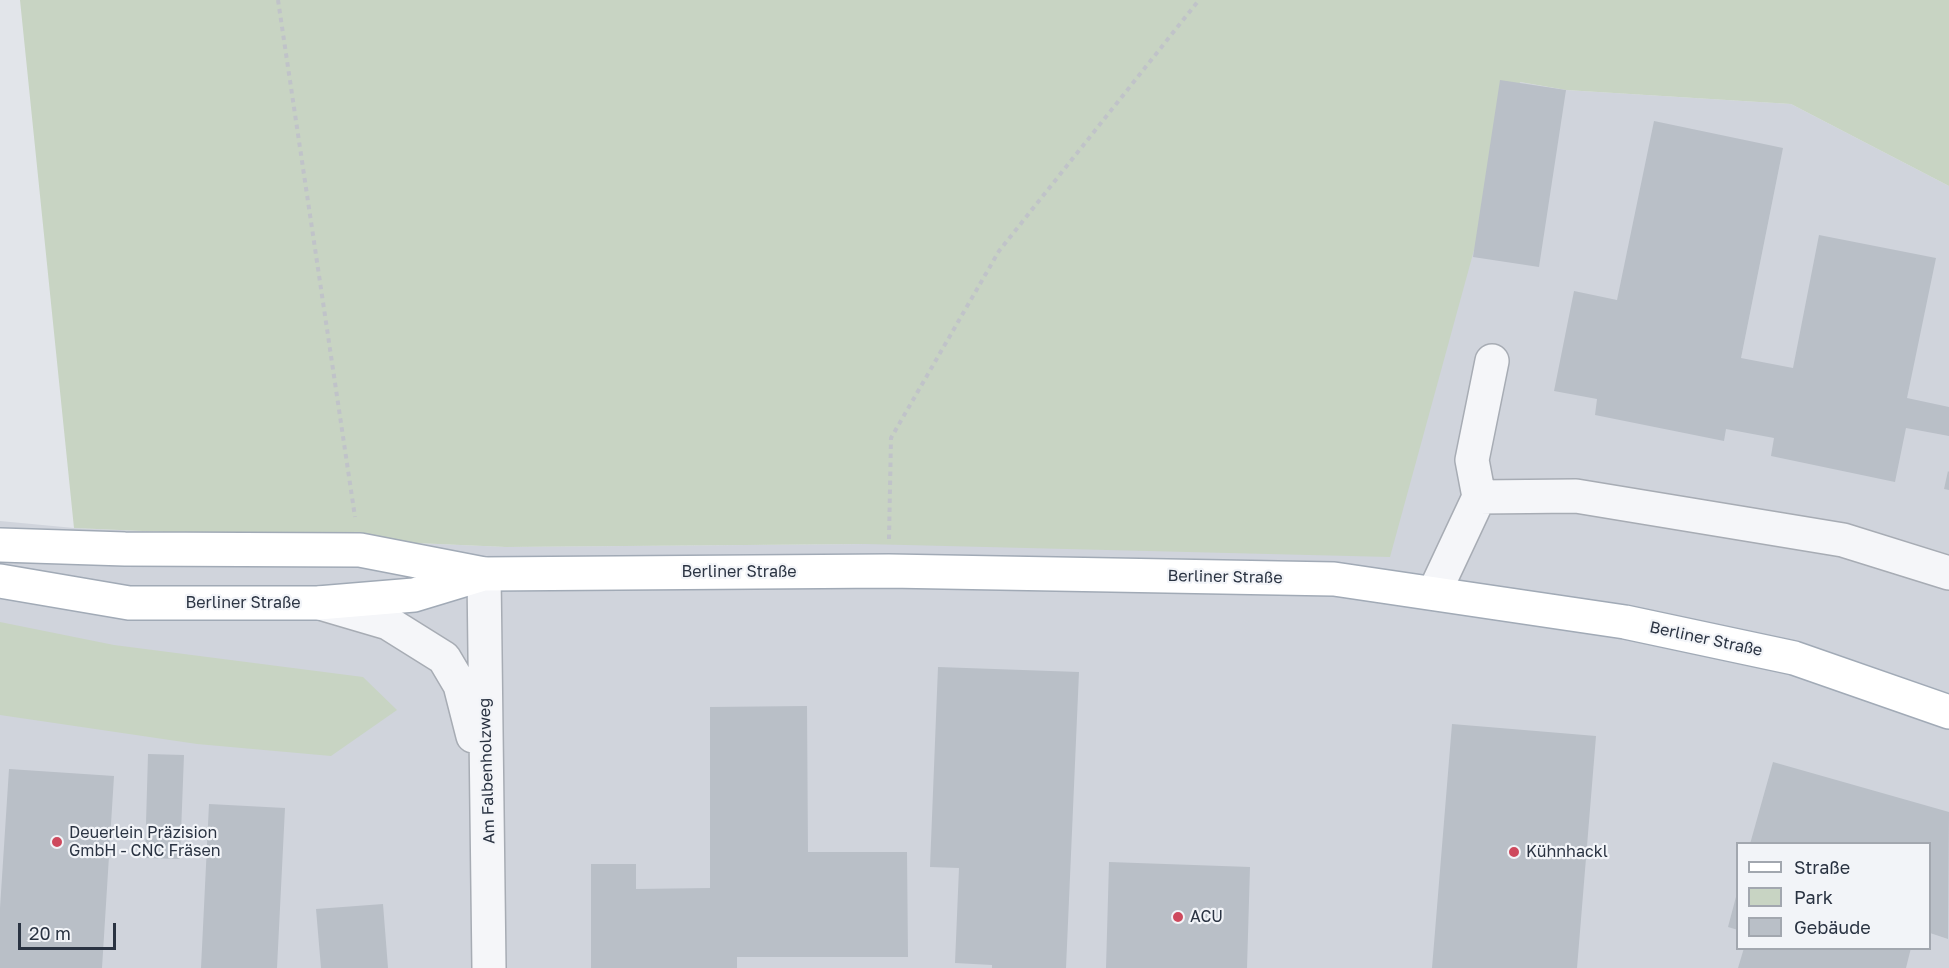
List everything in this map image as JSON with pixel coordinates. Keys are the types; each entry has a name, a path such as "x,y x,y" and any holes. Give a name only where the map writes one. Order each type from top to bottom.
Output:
{"main road":[{"name":"Berliner Straße","path":"0,545 125,549 360,550 484,574 889,571 1334,579 1624,622 1794,658 1949,712"},
{"name":"Berliner Straße","path":"0,581 129,603 318,603 414,595 484,574"}],"street":[{"path":"1434,593 1479,498 1472,460 1492,361"},
{"path":"1479,498 1576,496 1843,540 1949,573"},
{"name":"Am Falbenholzweg","path":"484,574 489,968"},
{"path":"318,603 388,622 444,658 460,685 488,794"}],"path":[{"path":"278,0 360,550"},
{"path":"889,571 891,438 999,251 1199,0"}],"shaded area":[{"path":"1520,82 1566,90 1791,104 1949,186 1949,968 0,968 0,521 74,528 506,547 865,544 1465,83"}],"green space":[{"path":"20,0 1949,0 1949,186 1791,104 1566,90 1520,82 1390,557 865,544 506,547 74,528"},
{"path":"0,622 114,645 363,677 397,710 331,756 197,744 0,715"}],"building":[{"path":"1500,80 1566,90 1539,267 1473,257"},
{"path":"1654,121 1783,148 1741,358 1793,368 1819,235 1936,258 1907,398 1949,407 1949,436 1906,428 1895,482 1771,456 1774,438 1726,429 1724,441 1595,415 1597,399 1554,391 1574,291 1617,300"},
{"path":"1949,472 1949,490 1944,489"},
{"path":"938,667 1079,672 1066,968 992,968 992,965 955,963 959,868 930,867"},
{"path":"807,706 808,852 907,852 908,957 737,957 737,968 591,968 591,864 636,864 636,889 710,888 710,707"},
{"name":"Kühnhackl","path":"1452,724 1596,736 1577,968 1432,968"},
{"path":"148,754 184,755 180,859 145,858"},
{"path":"1773,762 1949,812 1948,939 1931,933 1931,842 1751,842"},
{"name":"Deuerlein Präzision GmbH - CNC Fräsen","path":"9,769 114,776 102,968 0,968 0,908"},
{"path":"209,804 285,808 277,968 201,968"},
{"name":"ACU","path":"1109,862 1250,867 1247,968 1106,968"},
{"path":"1736,897 1736,929 1728,927"},
{"path":"383,904 388,968 321,968 316,909"},
{"path":"1743,950 1910,950 1906,968 1738,968"}],"place":[{"name":"Deuerlein Präzision GmbH - CNC Fräsen","path":"57,842"},
{"name":"Kühnhackl","path":"1514,852"},
{"name":"ACU","path":"1178,917"}]}
